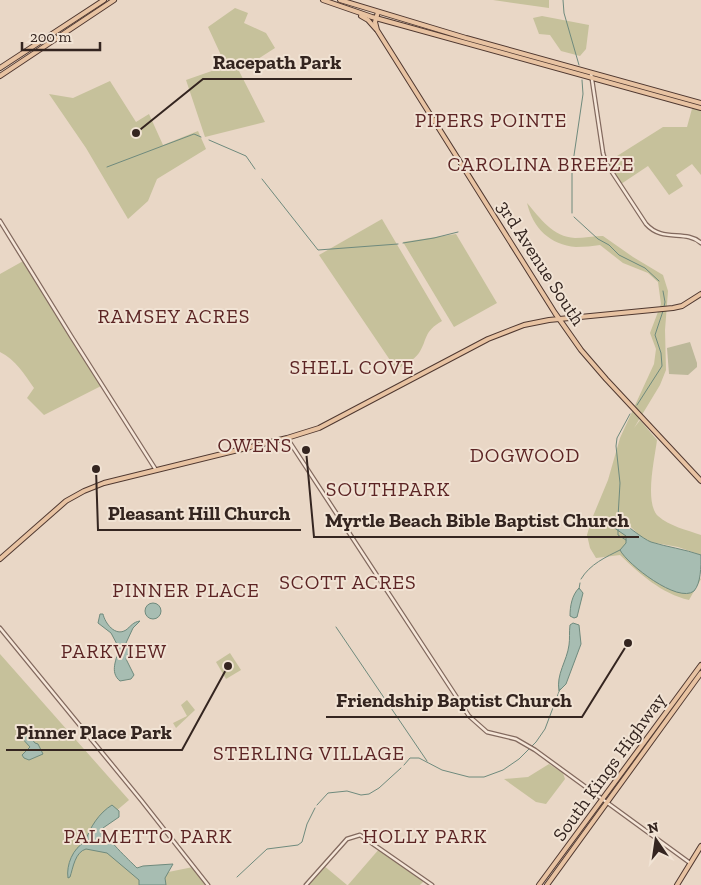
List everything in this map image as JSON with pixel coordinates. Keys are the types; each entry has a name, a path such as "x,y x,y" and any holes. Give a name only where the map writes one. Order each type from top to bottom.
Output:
{"main road":[{"path":"0,68 104,0"},
{"path":"0,76 114,0"},
{"path":"323,0 357,13 701,103"},
{"path":"340,0 701,108"},
{"name":"3rd Avenue South","path":"378,12 376,18 377,30 560,320 581,350 611,385 701,480"},
{"path":"357,13 368,20 377,30"},
{"path":"0,559 66,501 77,494 104,483 287,438 332,422 511,329 524,325 560,320 673,308 682,306 701,294"},
{"name":"South Kings Highway","path":"539,885 701,665"},
{"name":"South Kings Highway","path":"547,885 701,673"},
{"path":"677,885 701,846"}],"street":[{"path":"592,75 606,163 646,224 657,233 693,238 701,243"},
{"path":"0,220 70,336 156,470"},
{"path":"287,438 469,716 488,732 516,739 530,746 690,863"},
{"path":"0,628 208,885"},
{"path":"306,885 347,839 360,835 432,885"}],"shaded area":[{"path":"493,0 549,0 549,8"},
{"path":"235,8 248,13 244,23 266,33 275,48 239,71 265,122 205,137 186,80 226,66 208,27"},
{"path":"542,16 589,25 586,49 580,56 561,51 550,35 539,34 533,18"},
{"path":"110,81 136,122 149,114 163,145 198,131 206,149 157,179 148,201 128,219 86,148 49,94 73,98"},
{"path":"693,105 701,108 701,175 692,164 676,175 683,186 669,195 648,166 621,184 606,163 663,127 687,127"},
{"path":"527,203 548,226 560,234 575,238 603,236 663,275 668,291 665,330 666,370 660,385 634,428 640,420 657,440 651,480 654,510 658,516 667,522 701,535 701,555 678,547 650,542 640,536 628,524 632,532 701,579 689,600 661,588 620,555 596,558 590,548 587,535 608,480 620,438 654,364 656,349 650,333 661,304 658,282 648,273 623,263 600,245 567,246 551,239 538,227"},
{"path":"382,219 442,321 429,332 417,356 396,369 319,255"},
{"path":"456,234 497,303 454,327 403,242"},
{"path":"25,260 103,385 44,415 27,398 34,388 15,363 0,352 0,274"},
{"path":"690,342 697,367 688,375 669,374 667,348"},
{"path":"616,516 643,538 651,542 701,555 701,570 694,591 687,594 665,587 642,573 632,564 620,550 626,543 626,536 613,527 611,522"},
{"path":"579,588 583,593 577,617 574,618 570,616 571,605 573,597"},
{"path":"153,603 161,611 153,619 145,611"},
{"path":"100,614 103,614 111,628 118,632 126,630 134,623 140,621 133,628 126,643 130,650 126,659 134,675 131,679 120,681 115,674 114,670 119,648 111,633 98,623"},
{"path":"573,623 579,625 581,644 566,684 559,691 560,673 568,651 570,625"},
{"path":"230,653 241,670 226,679 216,662"},
{"path":"0,654 129,800 95,829 139,878 193,867 208,885 0,885"},
{"path":"187,700 195,710 176,728 173,723 187,716 181,705"},
{"path":"22,731 26,732 38,744 43,754 29,760 24,758 22,755 30,747 20,736"},
{"path":"549,764 563,773 565,779 546,804 536,802 504,779 528,777"},
{"path":"112,805 119,811 119,817 103,828 108,838 137,868 173,864 165,878 166,885 139,885 139,880 107,853 86,849 79,853 68,878 71,857 77,848 85,842 99,816"},
{"path":"380,848 425,880 420,885 348,885"},
{"path":"323,865 347,885 305,885"}],"waterway":[{"path":"563,0 564,13 579,65"},
{"path":"572,213 572,169 583,94 582,80"},
{"path":"107,167 194,134 201,137"},
{"path":"209,140 246,156 255,169"},
{"path":"262,179 318,250 398,244"},
{"path":"574,217 619,255 645,268 659,281"},
{"path":"403,243 458,232"},
{"path":"663,291 664,307"},
{"path":"637,405 662,366 661,353 655,335 663,311"},
{"path":"618,517 620,483 616,446 617,438 630,414"},
{"path":"618,529 618,535 626,540"},
{"path":"581,579 594,565 620,550"},
{"path":"579,589 580,583"},
{"path":"336,627 427,761"},
{"path":"404,765 410,758 419,758 442,770 469,777 484,777 503,770 519,759 536,742 545,729 560,689"},
{"path":"317,805 328,793 347,791 361,795 369,794 379,788 401,768"},
{"path":"237,877 267,849 298,845 302,842 307,824 315,808"}],"place":[{"name":"Racepath Park","path":"136,133"},
{"name":"Myrtle Beach Bible Baptist Church","path":"306,450"},
{"name":"Pleasant Hill Church","path":"96,469"},
{"name":"Friendship Baptist Church","path":"628,643"},
{"name":"Pinner Place Park","path":"228,666"}],"district":[{"name":"PIPERS POINTE","path":"491,120"},
{"name":"CAROLINA BREEZE","path":"541,164"},
{"name":"RAMSEY ACRES","path":"174,316"},
{"name":"SHELL COVE","path":"352,367"},
{"name":"OWENS","path":"255,445"},
{"name":"DOGWOOD","path":"525,455"},
{"name":"SOUTHPARK","path":"388,489"},
{"name":"SCOTT ACRES","path":"348,582"},
{"name":"PINNER PLACE","path":"186,590"},
{"name":"PARKVIEW","path":"114,651"},
{"name":"STERLING VILLAGE","path":"309,753"},
{"name":"PALMETTO PARK","path":"148,836"},
{"name":"HOLLY PARK","path":"425,836"}]}
